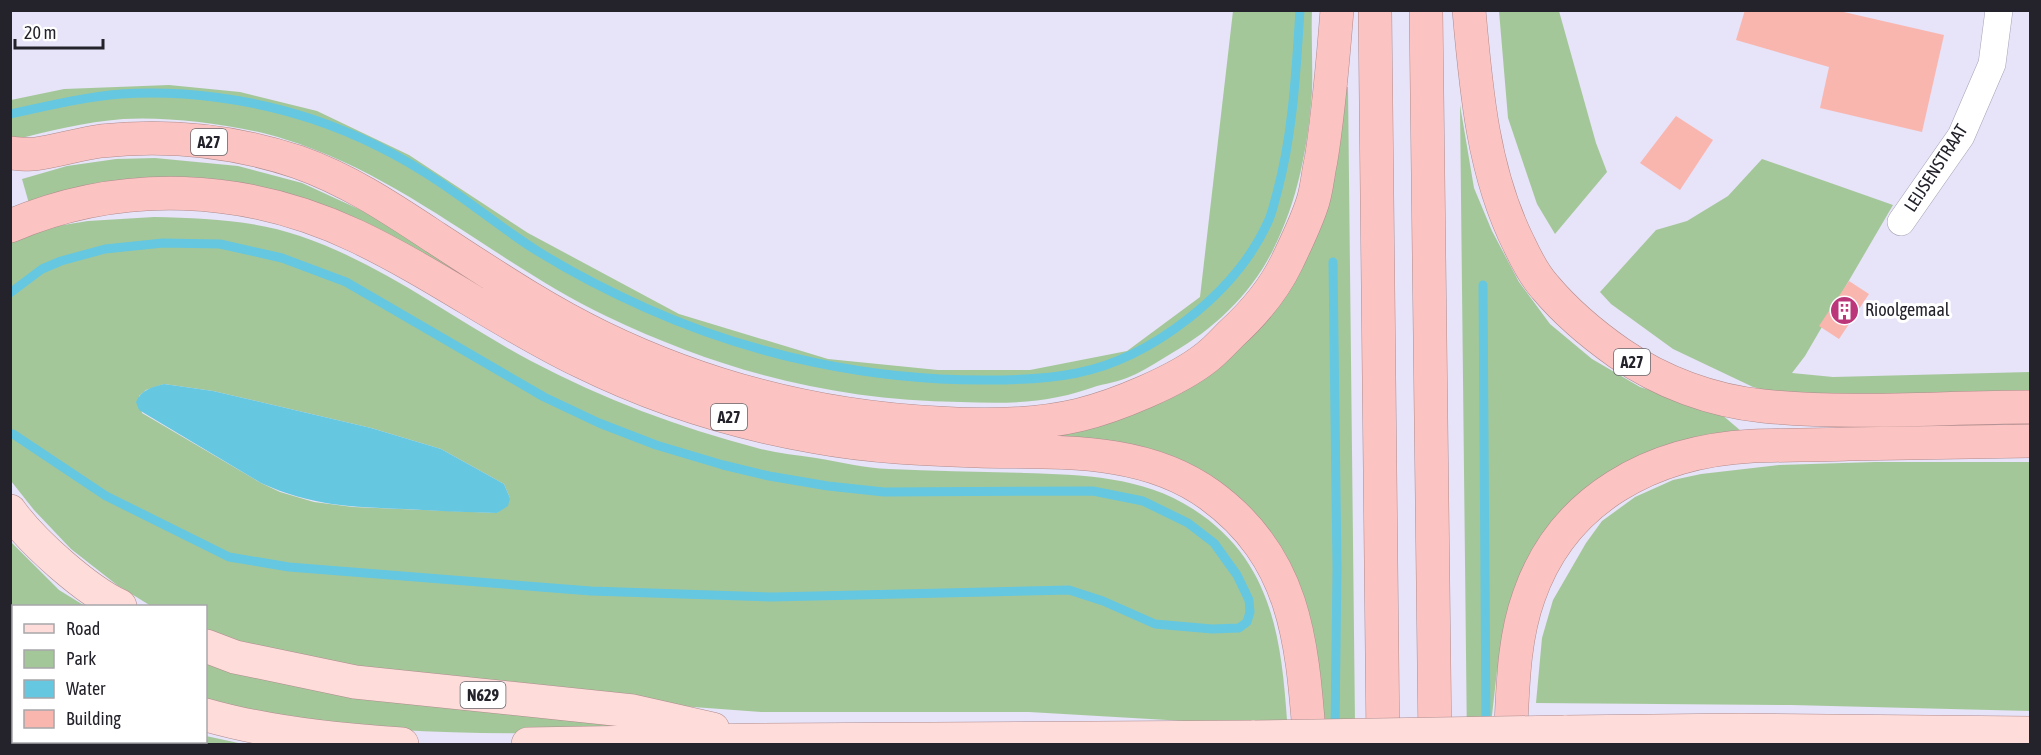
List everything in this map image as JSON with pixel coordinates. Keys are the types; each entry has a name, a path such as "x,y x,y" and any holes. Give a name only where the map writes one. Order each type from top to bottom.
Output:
{"highway":[{"name":"A27","path":"17,159 97,142 136,138 200,141 268,153 345,182 390,208 501,281 567,319 627,349 694,376 779,400 875,418 962,424 1041,421 1078,415 1114,404 1160,385 1205,359 1252,314 1285,266 1314,199 1329,111 1336,10"},
{"path":"1375,10 1383,744"},
{"path":"1426,10 1435,744"},
{"name":"A27","path":"1469,10 1486,149 1507,222 1526,260 1544,286 1576,319 1604,343 1641,368 1687,388 1723,400 1761,406 1827,410 2031,407"},
{"name":"A27","path":"10,226 48,212 114,197 181,194 246,199 306,215 359,237 580,361 622,380 691,406 783,432 870,445 910,449 1087,453 1118,457 1169,472 1209,494 1230,511 1257,539 1275,567 1291,608 1304,664 1310,744"},
{"path":"1510,744 1515,655 1529,593 1552,547 1568,526 1610,489 1646,470 1694,454 1750,446 2031,441"}],"main road":[{"path":"10,511 50,554 105,600 118,605"},
{"name":"N629","path":"207,646 236,657 355,682 633,711 761,740"},
{"path":"207,715 341,741 402,744"},
{"name":"N629","path":"528,744 1766,730 2031,733"}],"street":[{"name":"LEIJSENSTRAAT","path":"1901,222 1961,136 1992,64 1999,10"}],"green space":[{"path":"1233,11 1312,11 1312,92 1308,133 1295,193 1273,250 1254,281 1230,309 1187,343 1127,378 1068,395 1034,401 960,402 867,395 778,379 735,367 649,335 606,316 565,295 369,174 327,155 266,134 204,123 141,118 80,125 11,141 11,100 64,89 169,85 240,92 317,111 409,155 528,233 679,314 828,359 938,370 1030,370 1127,351 1200,297"},
{"path":"1499,11 1559,11 1596,143 1607,172 1555,234 1537,204 1508,118"},
{"path":"1348,87 1355,724 1322,744 1321,703 1224,492 698,398 317,208 30,207 22,179 67,166 116,159 155,158 238,166 302,183 376,217 638,365 1039,431 1247,337 1342,88"},
{"path":"1460,105 1474,188 1492,231 1519,282 1550,324 1592,359 1640,387 1721,414 1741,431 1636,464 1512,610 1497,671 1491,724 1467,744"},
{"path":"1762,159 1893,205 1805,356 1792,373 1833,377 2030,372 2030,395 1860,398 1768,391 1753,387 1673,349 1611,304 1600,292 1656,230 1687,221 1728,196"},
{"path":"154,217 209,219 264,226 300,236 360,262 558,375 613,400 698,431 779,453 862,466 1111,479 1174,498 1219,529 1240,551 1255,575 1267,601 1275,629 1281,658 1287,720 1219,723 1029,712 761,712 585,699 367,674 207,635 207,605 149,605 117,585 71,549 34,510 11,481 11,241 39,229 88,221","holes":["164,384 213,391 371,428 441,449 504,484 510,498 497,513 353,507 314,502 280,492 261,483 142,413 139,396 146,390"]},
{"path":"1875,462 2030,462 2030,711 1791,705 1536,703 1542,638 1553,600 1586,543 1602,521 1635,497 1673,480 1701,474 1779,465"},
{"path":"10,541 59,590 83,605 12,605 11,627"},
{"path":"207,656 639,721 638,732 504,733 370,728 262,714 207,701"},
{"path":"207,736 243,744 151,743 207,743"}],"water":[{"path":"164,384 213,391 371,428 441,449 504,484 510,498 508,506 497,513 367,507 315,501 280,491 261,483 139,410 136,402 141,395 151,388"}],"building":[{"path":"1745,10 1835,10 1944,35 1922,132 1820,108 1829,67 1736,40"},
{"path":"1676,116 1713,140 1680,190 1640,163"},
{"name":"Rioolgemaal","path":"1849,281 1869,294 1839,339 1819,326"}],"waterway":[{"path":"10,114 93,97 145,93 193,95 266,106 312,119 346,132 394,155 441,183 514,235 578,275 646,308 728,340 814,362 902,376 945,379 1033,379 1077,373 1105,365 1134,353 1162,337 1213,298 1253,250 1270,217 1287,148 1300,10"},
{"path":"10,293 42,269 61,261 105,249 163,243 220,244 282,258 346,282 544,397 599,423 656,445 723,465 828,486 884,492 1093,491 1143,501 1188,523 1214,543 1237,575 1249,600 1250,612 1247,622 1239,628 1212,629 1155,624 1103,601 1069,590 772,597 591,591 289,567 229,557 106,496 13,434"},
{"path":"1333,262 1337,568 1335,731"},
{"path":"1483,285 1486,727"}],"place":[{"name":"Rioolgemaal","path":"1844,310"}]}
